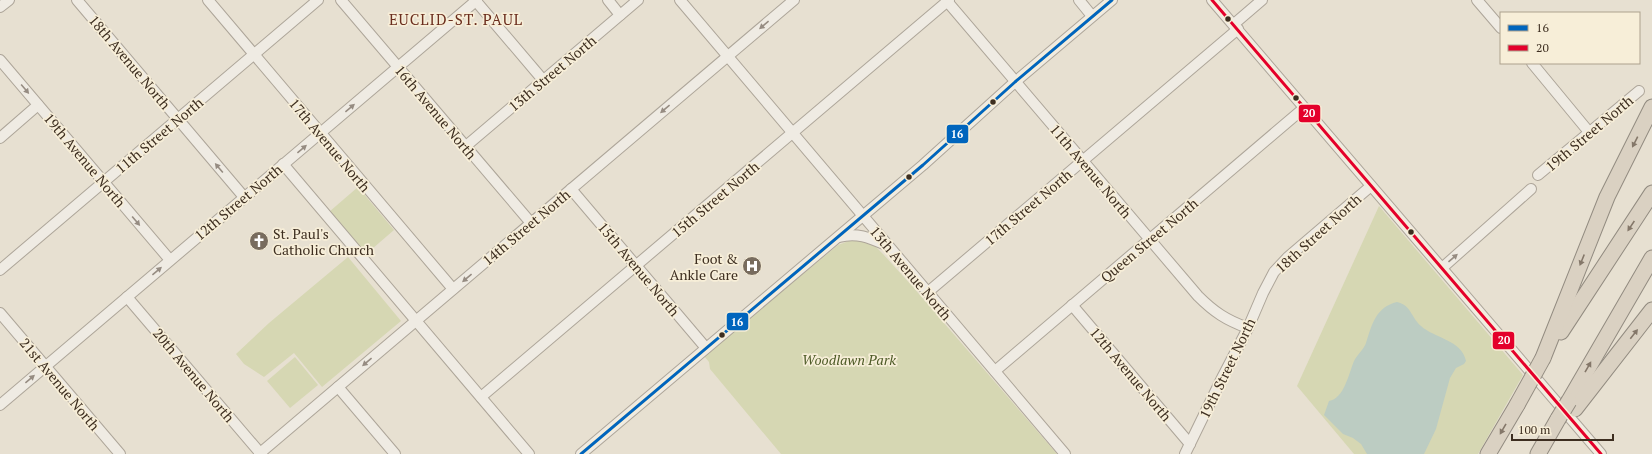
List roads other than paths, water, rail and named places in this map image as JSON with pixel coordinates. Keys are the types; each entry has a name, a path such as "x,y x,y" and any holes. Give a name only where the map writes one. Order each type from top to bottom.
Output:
{"highway":[{"path":"1544,358 1607,197 1652,107"},
{"path":"1488,454 1544,358 1652,193"},
{"path":"1572,405 1634,288 1652,258"},
{"path":"1634,288 1652,266"},
{"path":"1539,454 1572,405 1652,310"}],"street":[{"path":"0,7 8,0"},
{"name":"18th Avenue North","path":"77,0 244,197"},
{"name":"17th Avenue North","path":"208,0 453,289"},
{"name":"11th Street North","path":"0,270 318,0"},
{"name":"16th Avenue North","path":"342,0 531,223"},
{"path":"476,0 544,80"},
{"name":"12th Street North","path":"0,404 476,0"},
{"path":"608,0 620,15"},
{"name":"13th Street North","path":"466,146 638,0"},
{"name":"13th Avenue North","path":"680,0 1065,454"},
{"name":"14th Street North","path":"260,454 794,0"},
{"path":"1079,0 1092,16"},
{"path":"581,454 863,216 1015,82 1112,0"},
{"path":"1212,0 1601,454"},
{"name":"17th Street North","path":"928,292 1083,161 1236,27 1262,0"},
{"path":"1477,0 1500,27"},
{"name":"11th Avenue North","path":"947,1 1209,307 1228,321 1248,328"},
{"name":"15th Street North","path":"481,398 947,1"},
{"name":"19th Avenue North","path":"0,60 170,260"},
{"path":"1533,64 1589,132"},
{"name":"19th Street North","path":"1538,175 1639,91"},
{"path":"0,138 38,105"},
{"name":"Queen Street North","path":"995,371 1304,108"},
{"path":"283,164 529,454"},
{"name":"18th Street North","path":"1268,282 1280,265 1288,257 1371,186"},
{"name":"15th Avenue North","path":"571,189 706,348"},
{"path":"1442,268 1531,189"},
{"path":"837,238 851,234 864,236 889,246"},
{"name":"19th Street North","path":"1185,454 1222,376 1248,328 1268,282"},
{"name":"20th Avenue North","path":"127,297 260,454"},
{"name":"12th Avenue North","path":"1072,305 1190,444"},
{"name":"21st Avenue North","path":"0,313 120,454"},
{"path":"338,387 395,454"}],"place":[{"name":"St. Paul's Catholic Church","path":"259,241"},
{"name":"Foot & Ankle Care","path":"752,266"}],"district":[{"name":"EUCLID-ST. PAUL","path":"456,19"}],"park label":[{"name":"Woodlawn Park","path":"849,359"}]}
